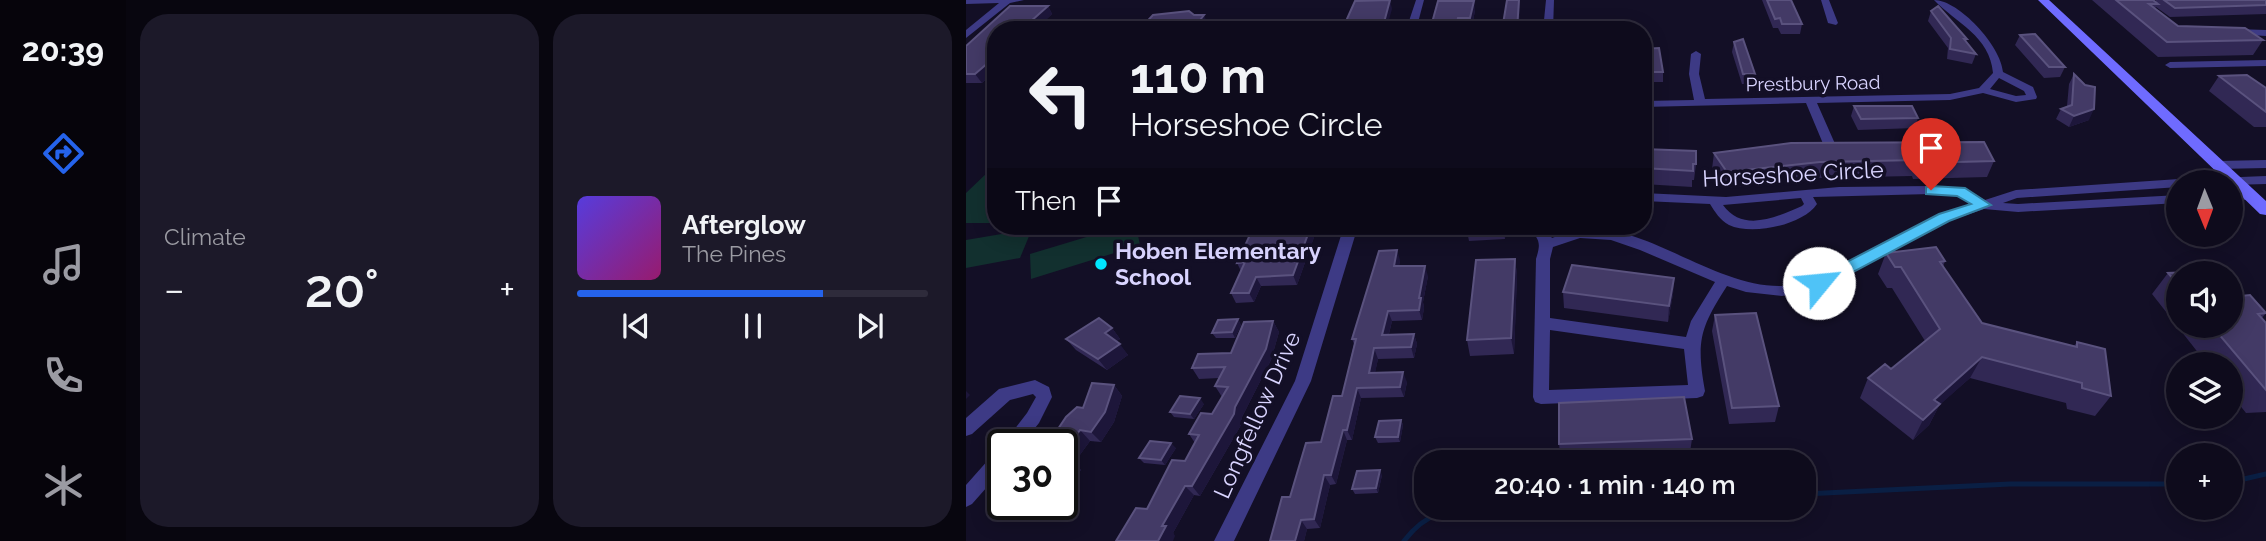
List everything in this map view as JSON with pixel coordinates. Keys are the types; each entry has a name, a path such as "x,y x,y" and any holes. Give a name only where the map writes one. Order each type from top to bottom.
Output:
{"main road":[{"path":"2043,0 2224,170"},
{"path":"2244,189 2266,210"}],"street":[{"path":"966,35 1008,0"},
{"path":"966,1 1020,0"},
{"path":"1414,21 1420,0"},
{"path":"1549,21 1550,0"},
{"path":"1825,0 1833,23"},
{"path":"1938,0 1989,46 1999,63 1998,73 1983,90"},
{"path":"2225,32 2266,33"},
{"path":"2249,33 2266,46"},
{"path":"1696,54 1694,74 1700,103"},
{"path":"2170,65 2266,63"},
{"name":"Prestbury Road","path":"1652,104 1950,97 1983,90 2016,99 2032,97 2029,89 1998,73"},
{"path":"1810,100 1830,146"},
{"path":"2218,165 2266,164"},
{"path":"2244,181 2266,180"},
{"name":"Horseshoe Circle","path":"1610,235 1723,281 1761,292 1799,291 1944,218 2017,194 2166,185"},
{"name":"Horseshoe Circle","path":"1652,198 1714,201 1857,190 1960,192 1984,205 2018,208 2166,200"},
{"path":"2061,190 2073,205"},
{"path":"1714,201 1721,214 1733,221 1760,226 1772,225 1807,209 1811,204 1806,196"},
{"path":"2244,197 2252,197"},
{"name":"Longfellow Drive","path":"1224,541 1303,381 1348,235"},
{"path":"1545,235 1548,244 1543,259 1541,397 1697,391 1690,344 1699,317 1723,281"},
{"name":"Horseshoe Circle","path":"1548,244 1570,235"},
{"path":"1542,323 1690,344"},
{"path":"966,429 1005,394 1035,387 1043,391 1044,397 1024,429"},
{"path":"966,498 987,474"}],"green space":[{"path":"987,173 987,223 966,223 966,193"},
{"path":"996,235 1030,235 1020,258 966,268 966,240"},
{"path":"1093,235 1138,235 1140,245 1031,279 1030,254"}],"building":[{"path":"1390,0 1384,21 1346,21 1355,1"},
{"path":"1507,0 1519,0 1518,21 1504,21"},
{"path":"1767,0 1791,0 1802,24 1782,24 1780,18 1775,19"},
{"path":"2116,0 2153,0 2158,4 2149,4 2178,26 2245,28 2263,40 2167,42"},
{"path":"2164,0 2266,0 2266,5 2175,8"},
{"path":"1438,1 1474,1 1470,18 1432,21"},
{"path":"1010,6 1048,6 1031,21 994,21"},
{"path":"1938,6 1967,39 1964,39 1976,54 1950,49 1951,38 1931,11"},
{"path":"1189,11 1194,15 1204,15 1199,21 1147,21 1153,15"},
{"path":"987,27 987,64 975,74 966,74 966,46"},
{"path":"2035,34 2065,67 2049,67 2020,35"},
{"path":"1743,39 1755,74 1743,74 1734,42"},
{"path":"1652,48 1659,48 1663,72 1652,72"},
{"path":"2074,74 2085,85 2095,87 2094,109 2074,116 2061,109 2072,105"},
{"path":"2247,75 2266,88 2266,112 2219,76"},
{"path":"1854,106 1912,106 1918,118 1861,119"},
{"path":"1984,142 1994,161 1820,162 1727,172 1714,153 1791,143"},
{"path":"1652,149 1696,151 1693,171 1652,169"},
{"path":"1250,235 1308,235 1293,275 1256,277 1249,293 1231,293 1245,262 1237,263"},
{"path":"1936,247 1945,261 1940,262 1982,323 2077,347 2077,342 2105,349 2111,396 2082,388 2082,383 1982,357 1934,400 1940,404 1923,420 1868,378 1885,364 1891,369 1940,329 1901,267 1895,267 1886,253"},
{"path":"1397,250 1394,266 1425,266 1419,310 1388,311 1382,335 1414,334 1411,347 1374,348 1369,373 1403,372 1400,387 1357,388 1347,430 1343,430 1331,475 1324,475 1314,519 1301,520 1295,541 1270,541 1282,497 1290,497 1306,443 1321,442 1333,396 1342,396 1356,339 1352,339 1379,251"},
{"path":"1515,259 1511,338 1467,340 1476,260"},
{"path":"1572,265 1674,278 1669,306 1563,292"},
{"path":"2250,295 2266,313 2258,314 2266,323 2266,390 2243,363 2243,352 2234,352 2222,338 2243,338 2243,296"},
{"path":"1756,313 1779,406 1732,408 1715,315"},
{"path":"1099,318 1112,328 1105,333 1120,344 1098,359 1066,339"},
{"path":"1238,319 1232,332 1212,333 1218,320"},
{"path":"1273,321 1266,349 1235,407 1234,414 1192,486 1185,486 1162,526 1166,526 1158,541 1116,541 1136,508 1147,509 1172,460 1185,461 1199,435 1189,434 1201,413 1212,414 1228,387 1215,386 1225,367 1192,368 1198,354 1231,353 1244,322"},
{"path":"1092,383 1114,385 1105,412 1091,432 1058,429 1077,407 1083,408"},
{"path":"1180,396 1200,398 1190,414 1170,412"},
{"path":"1684,397 1692,439 1559,444 1559,403"},
{"path":"1401,420 1398,437 1375,437 1379,421"},
{"path":"1150,441 1171,443 1161,460 1139,458"},
{"path":"1380,470 1376,488 1352,489 1357,471"}],"waterway":[{"path":"2243,479 2266,474"},
{"path":"1816,493 2010,484 2166,484"},
{"path":"1404,541 1426,520"}],"place":[{"name":"Hoben Elementary School","path":"1101,264"}],"route":[{"path":"1819,283 1944,218 1984,205 1964,193 1931,190"}]}
